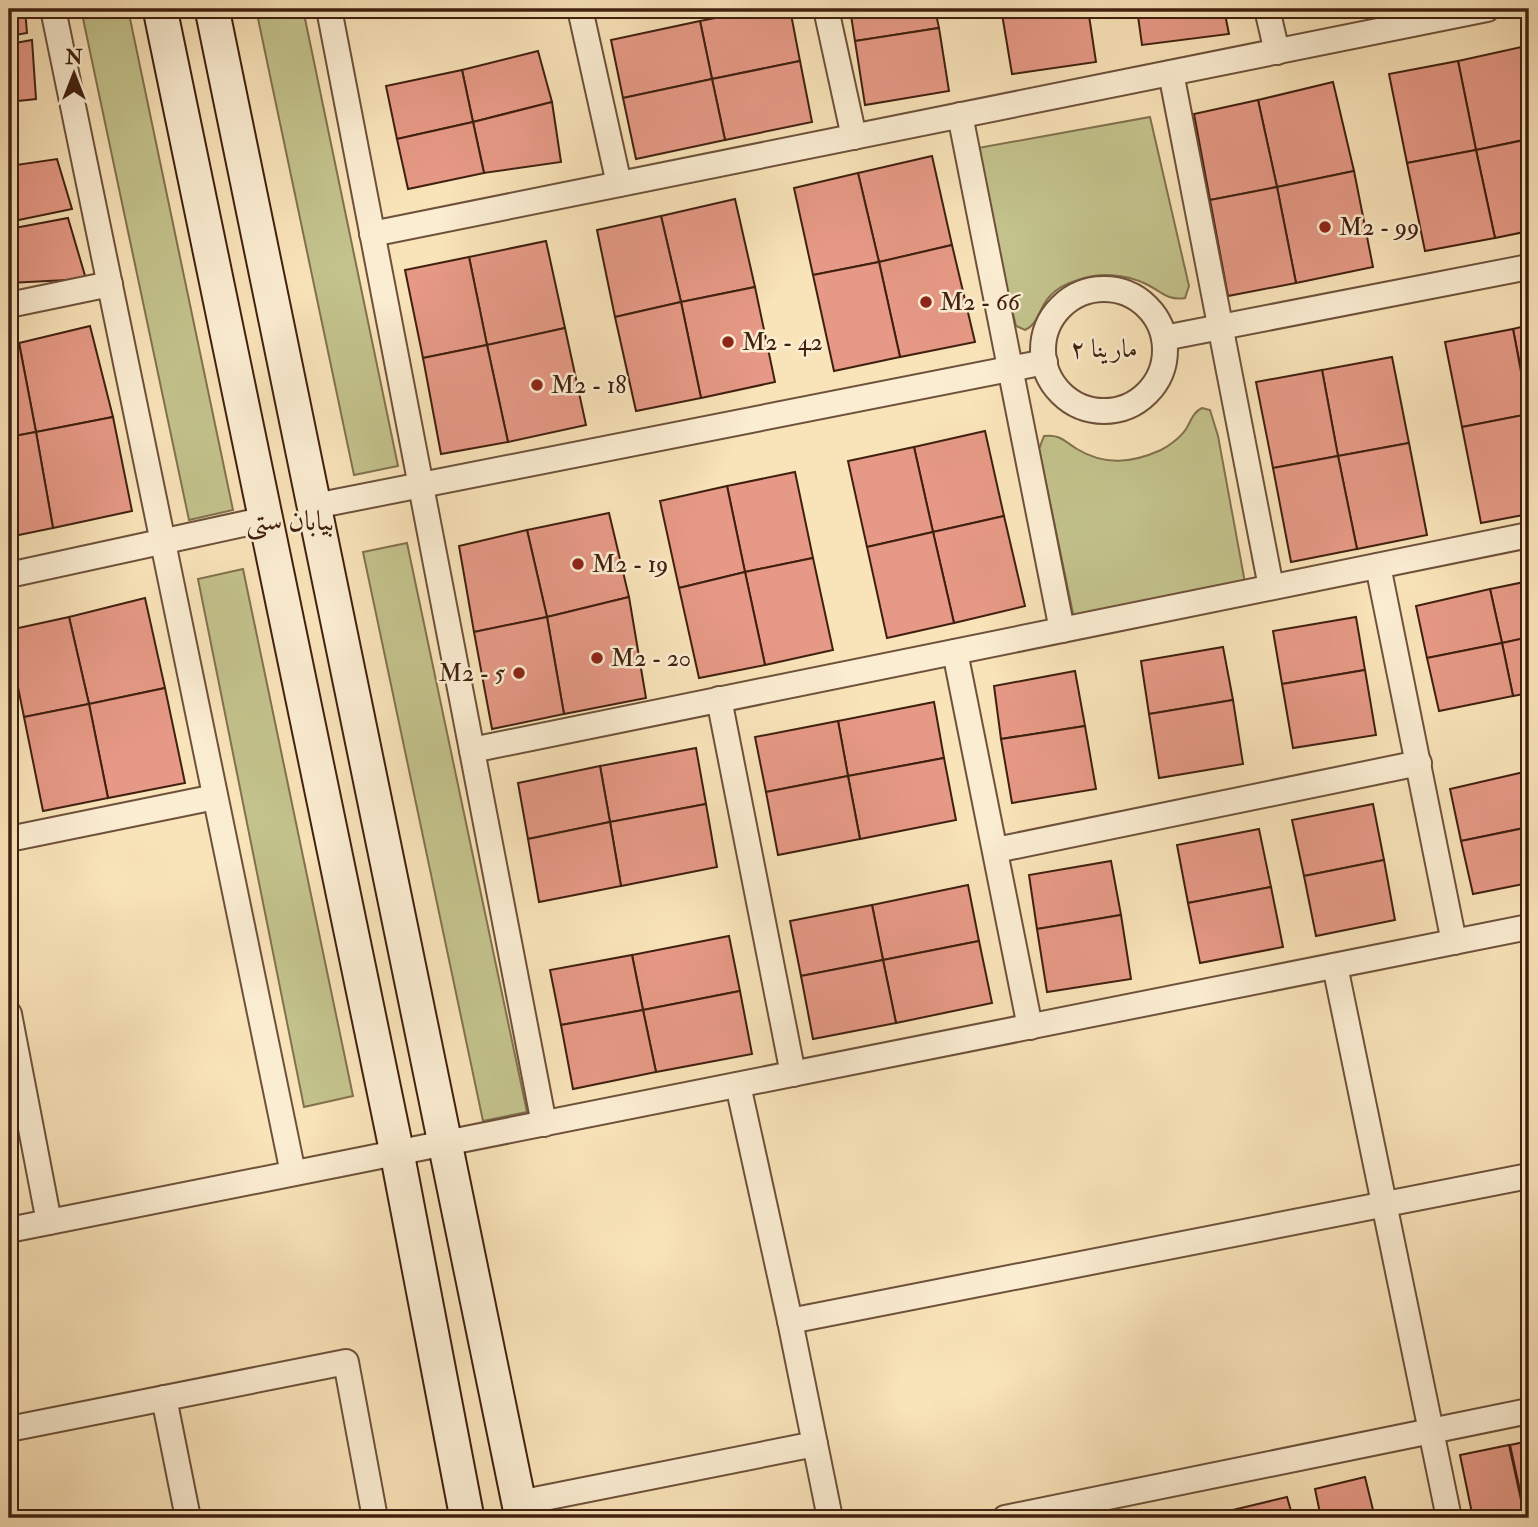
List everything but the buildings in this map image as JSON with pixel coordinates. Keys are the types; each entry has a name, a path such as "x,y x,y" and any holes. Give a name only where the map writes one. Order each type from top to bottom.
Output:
{"street":[{"path":"53,9 293,1173"},
{"path":"160,9 397,1153 467,1518"},
{"path":"212,9 521,1511 815,1444"},
{"path":"329,9 544,1124"},
{"path":"580,9 619,184"},
{"path":"826,9 854,137"},
{"path":"1267,9 1277,52"},
{"path":"372,234 1488,9"},
{"path":"1171,73 1271,587"},
{"path":"960,115 1062,630"},
{"path":"1164,338 1529,267"},
{"path":"216,279 266,268"},
{"path":"9,305 110,284"},
{"path":"1106,289 1127,293 1144,304 1158,320 1164,338 1165,358 1160,376 1148,392 1133,404 1114,410 1095,410 1076,404 1060,393 1048,376 1045,362 1044,335 1053,316 1067,301 1086,291 1106,289"},
{"path":"315,506 1045,362"},
{"path":"9,575 266,519"},
{"path":"472,750 1529,536"},
{"path":"1378,566 1454,942"},
{"path":"955,652 1030,1027"},
{"path":"719,699 793,1074"},
{"path":"996,850 1419,763"},
{"path":"9,839 215,797"},
{"path":"9,1230 1529,927"},
{"path":"1335,966 1449,1518"},
{"path":"9,1014 49,1222"},
{"path":"737,1085 790,1321 830,1518"},
{"path":"790,1321 1529,1176"},
{"path":"9,1429 346,1362 375,1518"},
{"path":"164,1398 188,1518"},
{"path":"1004,1518 1529,1411"}],"shaded area":[{"path":"81,9 128,9 233,510 189,520"},
{"path":"256,9 303,9 398,466 354,475"},
{"path":"1150,117 1189,286 1185,298 1169,297 1130,278 1112,275 1086,277 1053,293 1030,327 1025,330 1016,326 978,148"},
{"path":"1202,408 1210,410 1218,436 1248,599 1077,633 1039,449 1044,436 1058,437 1098,458 1129,460 1171,444 1184,432 1194,414"},
{"path":"407,543 527,1112 483,1121 363,552"},
{"path":"243,569 353,1096 304,1107 198,579"}],"place":[{"name":"M2 - 99","path":"1325,227"},
{"name":"M2 - 66","path":"926,302"},
{"name":"M2 - 42","path":"728,342"},
{"name":"M2 - 18","path":"537,385"},
{"name":"M2 - 19","path":"578,564"},
{"name":"M2 - 20","path":"597,658"},
{"name":"M2 - 5","path":"519,673"}],"district":[{"name":"مارینا ٢","path":"1104,349"},
{"name":"بیابان ستی","path":"290,521"}]}
